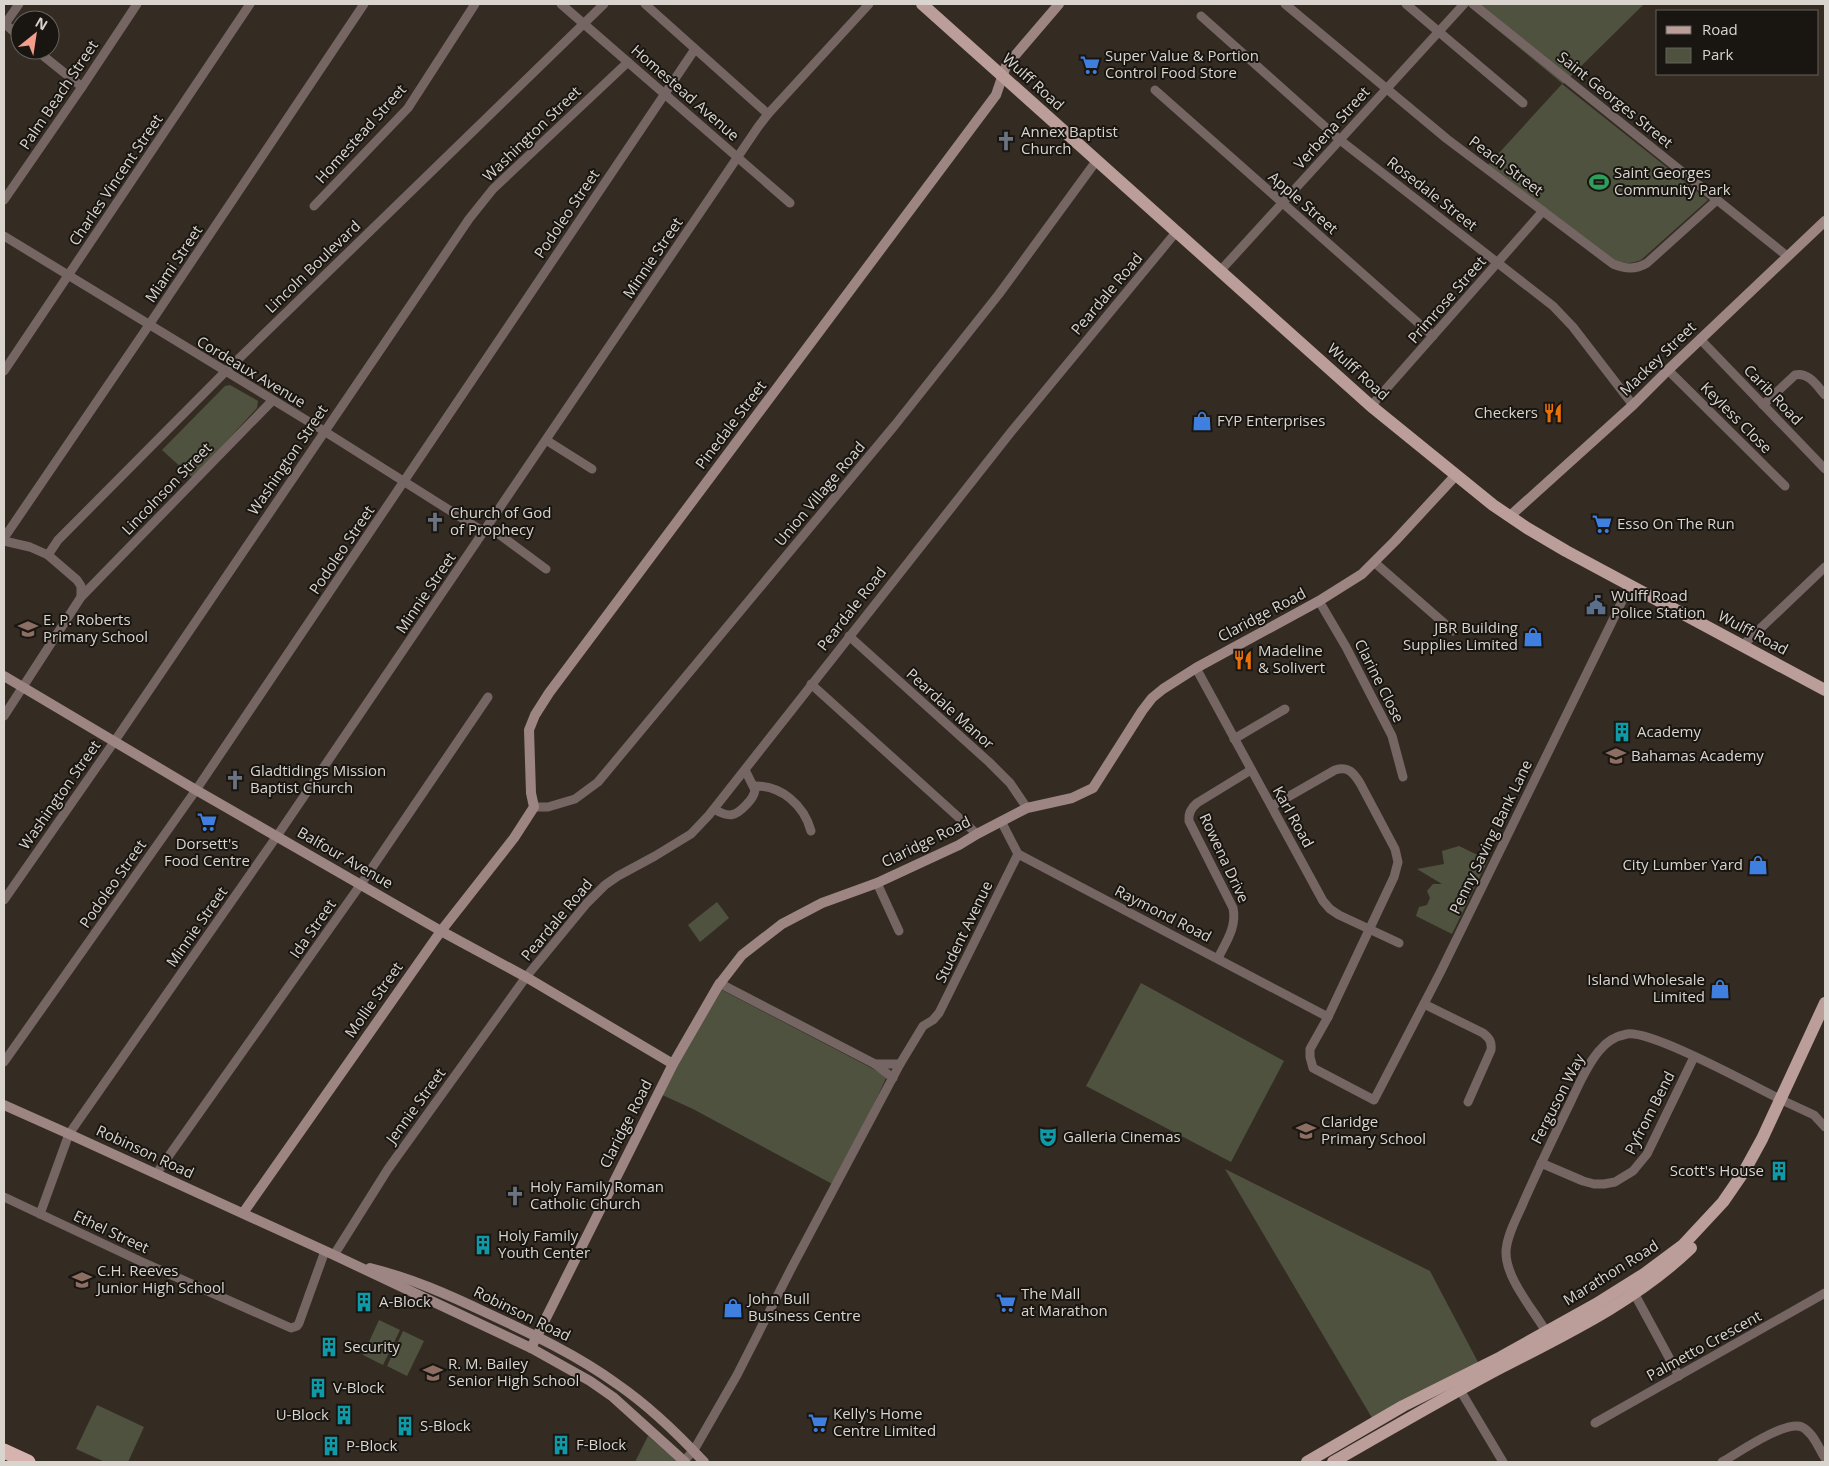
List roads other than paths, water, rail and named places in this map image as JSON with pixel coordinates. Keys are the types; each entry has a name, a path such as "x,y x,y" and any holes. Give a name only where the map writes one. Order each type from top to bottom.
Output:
{"highway":[{"path":"4,1451 28,1462"}],"main road":[{"name":"Wulff Road","path":"922,4 1371,406 1456,475 1526,528 1825,690"},
{"name":"Marathon Road","path":"1306,1462 1403,1406 1550,1337 1634,1293 1655,1280 1683,1256 1711,1228 1733,1202 1752,1172 1825,1003"},
{"name":"Marathon Road","path":"1333,1462 1550,1337 1644,1274 1694,1234 1723,1202 1736,1184 1762,1139 1825,1019"}],"street":[{"path":"4,24 19,4"},
{"name":"Palm Beach Street","path":"4,200 137,4"},
{"name":"Charles Vincent Street","path":"4,371 250,4"},
{"name":"Miami Street","path":"4,539 150,325 364,4"},
{"name":"Homestead Street","path":"314,206 408,108 475,4"},
{"name":"Homestead Avenue","path":"561,4 790,203"},
{"name":"Lincoln Boulevard","path":"48,555 74,522 224,372 604,4"},
{"path":"645,4 768,114"},
{"name":"Minnie Street","path":"40,1214 69,1134 277,836 738,157 768,114 869,4"},
{"name":"Pinedale Street","path":"534,807 531,793 529,730 535,715 548,693 996,95 1003,75 1012,58 1059,4"},
{"name":"Peach Street","path":"1285,4 1447,139 1606,260 1620,267 1633,269 1646,264 1717,200"},
{"path":"1406,4 1523,103"},
{"name":"Verbena Street","path":"1221,270 1464,4"},
{"name":"Saint Georges Street","path":"1473,4 1787,256"},
{"name":"Rosedale Street","path":"1201,16 1340,140 1553,306 1573,327 1633,405"},
{"name":"Podoleo Street","path":"4,1062 196,790 695,49"},
{"path":"48,60 82,87"},
{"name":"Washington Street","path":"4,900 114,742 469,219 493,189 628,62"},
{"name":"Apple Street","path":"1155,90 1433,336"},
{"name":"Union Village Road","path":"534,807 548,806 575,799 598,782 999,294 1096,160"},
{"name":"Primrose Street","path":"1371,406 1543,211"},
{"name":"Mackey Street","path":"1510,516 1633,405 1825,220"},
{"name":"Peardale Road","path":"526,977 587,903 605,885 691,834 714,809 1011,432 1176,231"},
{"name":"Cordeaux Avenue","path":"4,236 224,372 486,529 546,569"},
{"name":"Carib Road","path":"1700,339 1825,469"},
{"name":"Keyless Close","path":"1668,370 1785,486"},
{"path":"1763,405 1796,375 1802,374 1808,377 1825,395"},
{"name":"Lincolnson Street","path":"81,596 272,401"},
{"path":"546,440 592,469"},
{"name":"Claridge Road","path":"531,1348 673,1064 719,983 742,955 782,924 822,903 877,883 959,845 1027,808 1072,798 1093,788 1152,698 1196,668 1319,601 1362,574 1456,475"},
{"path":"4,539 48,555 77,580 81,586 81,596 4,716"},
{"path":"1374,562 1453,631"},
{"path":"1742,645 1825,567"},
{"name":"Penny Saving Bank Lane","path":"1328,1017 1310,1049 1313,1068 1374,1100 1424,1004 1630,585"},
{"name":"Clarine Close","path":"1319,601 1346,647 1392,736 1403,778"},
{"name":"Peardale Manor","path":"849,636 990,762 1010,783 1027,808"},
{"name":"Karl Road","path":"1196,668 1323,901 1339,915 1400,943"},
{"name":"Balfour Avenue","path":"4,676 196,790 441,931 526,977 673,1064"},
{"path":"811,684 977,834"},
{"name":"Ida Street","path":"156,1174 361,884 488,697"},
{"path":"1234,739 1285,709"},
{"path":"1272,806 1342,767 1353,772 1391,839 1398,862 1394,877 1328,1017"},
{"path":"714,809 724,814 732,815 737,813 755,794 754,786 745,770"},
{"name":"Rowena Drive","path":"1218,958 1232,932 1235,916 1234,908 1189,821 1188,814 1192,806 1251,770"},
{"path":"754,786 765,785 791,798 808,821 810,831"},
{"name":"Mollie Street","path":"243,1213 441,931 514,838 534,807"},
{"path":"1001,821 1018,854"},
{"name":"Raymond Road","path":"1018,854 1328,1017"},
{"name":"Student Avenue","path":"685,1461 694,1450 737,1374 900,1064 923,1026 933,1020 939,1013 1018,854"},
{"path":"877,883 899,931"},
{"name":"Jennie Street","path":"329,1253 526,977"},
{"path":"719,983 875,1064 893,1078"},
{"path":"1424,1004 1483,1033 1492,1043 1492,1050 1468,1102"},
{"name":"Ferguson Way","path":"1550,1337 1513,1277 1506,1250 1512,1230 1541,1163 1585,1073 1598,1052 1612,1040 1630,1034 1641,1035 1668,1045 1783,1100"},
{"name":"Pyfrom Bend","path":"1541,1163 1594,1184 1615,1182 1633,1171 1647,1154 1694,1057"},
{"path":"875,1064 900,1064"},
{"path":"1783,1100 1814,1115 1825,1127"},
{"name":"Robinson Road","path":"4,1105 355,1264 385,1280 531,1348 590,1381 613,1397 685,1461"},
{"name":"Ethel Street","path":"4,1197 291,1328 299,1323 329,1253"},
{"name":"Robinson Road","path":"355,1264 420,1283 537,1336 594,1368 621,1386 665,1423 704,1462"},
{"path":"1634,1293 1679,1376"},
{"name":"Palmetto Crescent","path":"1596,1422 1825,1293"},
{"path":"1460,1390 1503,1462"},
{"path":"1722,1462 1775,1432 1793,1426 1801,1427 1808,1431 1825,1458"}],"place":[{"name":"Super Value & Portion Control Food Store","path":"1090,65"},
{"name":"Annex Baptist Church","path":"1006,141"},
{"name":"Saint Georges Community Park","path":"1599,182"},
{"name":"Checkers","path":"1553,413"},
{"name":"FYP Enterprises","path":"1202,421"},
{"name":"Church of God of Prophecy","path":"435,522"},
{"name":"Esso On The Run","path":"1602,524"},
{"name":"Wulff Road Police Station","path":"1596,605"},
{"name":"E. P. Roberts Primary School","path":"28,629"},
{"name":"JBR Building Supplies Limited","path":"1533,637"},
{"name":"Madeline & Solivert","path":"1243,660"},
{"name":"Academy","path":"1622,732"},
{"name":"Bahamas Academy","path":"1616,756"},
{"name":"Gladtidings Mission Baptist Church","path":"235,780"},
{"name":"Dorsett's Food Centre","path":"207,822"},
{"name":"City Lumber Yard","path":"1758,865"},
{"name":"Island Wholesale Limited","path":"1720,989"},
{"name":"Claridge Primary School","path":"1306,1131"},
{"name":"Galleria Cinemas","path":"1048,1137"},
{"name":"Scott's House","path":"1779,1171"},
{"name":"Holy Family Roman Catholic Church","path":"515,1196"},
{"name":"Holy Family Youth Center","path":"483,1245"},
{"name":"C.H. Reeves Junior High School","path":"82,1280"},
{"name":"A-Block","path":"364,1302"},
{"name":"The Mall at Marathon","path":"1006,1303"},
{"name":"John Bull Business Centre","path":"733,1308"},
{"name":"Security","path":"329,1347"},
{"name":"R. M. Bailey Senior High School","path":"433,1373"},
{"name":"V-Block","path":"318,1388"},
{"name":"U-Block","path":"344,1415"},
{"name":"Kelly's Home Centre Limited","path":"818,1423"},
{"name":"S-Block","path":"405,1426"},
{"name":"F-Block","path":"561,1445"},
{"name":"P-Block","path":"331,1446"}]}
